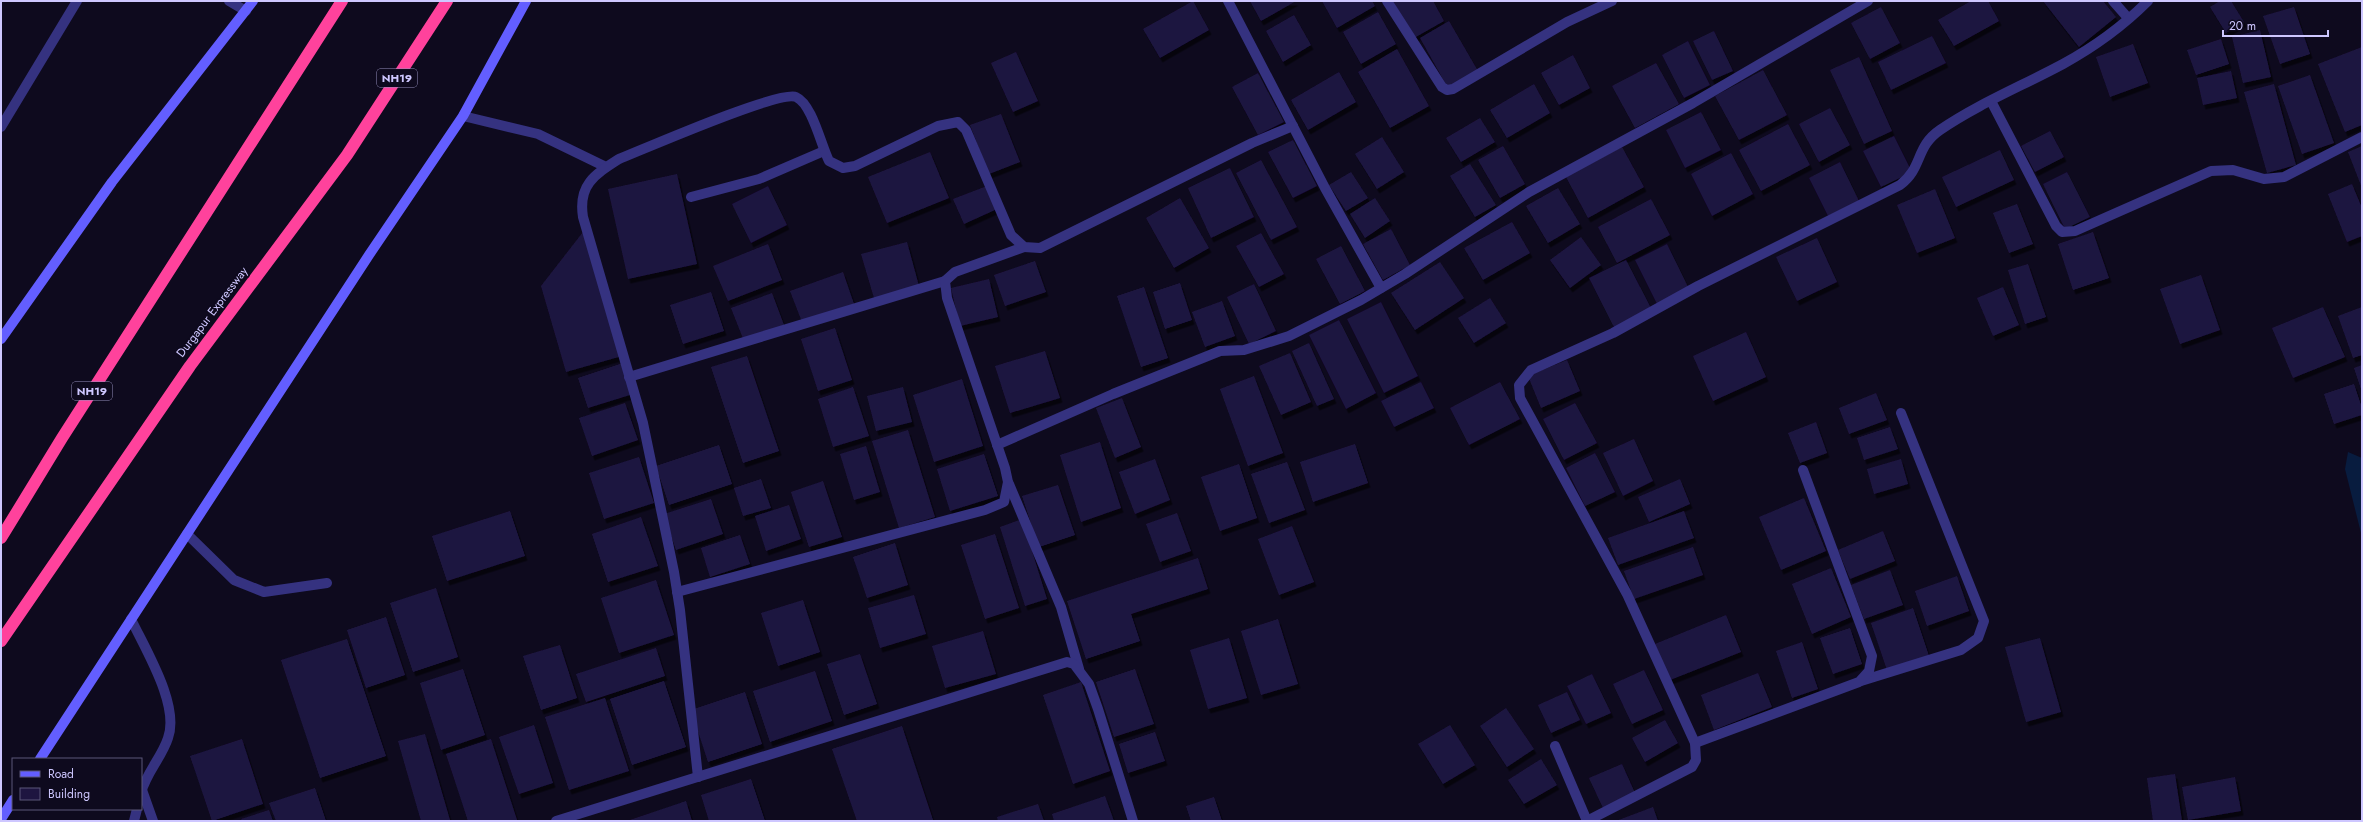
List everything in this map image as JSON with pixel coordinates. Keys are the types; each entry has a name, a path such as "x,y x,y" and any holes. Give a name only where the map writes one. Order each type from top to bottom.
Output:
{"highway":[{"name":"NH19","path":"1,538 62,438 342,1"},
{"name":"Durgapur Expressway","path":"1,641 190,366 347,155 447,1"}],"street":[{"path":"1,127 78,1"},
{"path":"229,1 246,11"},
{"path":"1,339 112,182 253,1"},
{"path":"41,758 368,256 464,116 526,1"},
{"path":"1228,1 1325,188 1382,288"},
{"path":"1387,1 1442,87 1447,90 1453,90 1567,22 1612,1"},
{"path":"997,445 1113,394 1220,351 1244,350 1289,336 1382,288 1529,192 1693,103 1868,1"},
{"path":"2113,1 2128,18"},
{"path":"1555,746 1587,821 1692,767 1696,760 1695,743 1627,594 1520,398 1519,385 1531,370 1614,333 1698,286 1900,185 1910,177 1917,168 1920,152 1928,140 1940,130 1991,101 2063,64 2106,37 2148,1"},
{"path":"698,777 677,592 642,423 582,209 582,197 586,186 606,167 619,159 785,96 796,97 806,107 829,161 836,166 843,168 855,166 938,126 958,122 966,130 1006,227 1016,242 1024,247"},
{"path":"1991,101 2056,226 2062,232 2076,231 2211,171 2233,170 2264,179 2284,177 2362,137"},
{"path":"464,116 538,134 606,167"},
{"path":"630,377 945,281 955,272 1024,247 1040,248 1252,143 1293,126"},
{"path":"691,197 759,179 824,151"},
{"path":"945,281 947,298 997,445 1008,482 1061,607 1078,669"},
{"path":"1695,743 1859,682 1961,650 1978,638 1984,620 1901,413"},
{"path":"1803,470 1872,656 1869,671 1859,682"},
{"path":"677,592 984,510 1004,502 1008,482"},
{"path":"187,534 234,580 264,592 327,583"},
{"path":"131,618 167,698 172,727 168,740 142,789"},
{"path":"556,821 1067,662 1074,664 1089,684 1133,821"},
{"path":"142,794 153,821"},
{"path":"1,819 12,802"},
{"path":"134,821 137,810"}],"water":[{"path":"2348,452 2362,458 2362,537 2345,469"}],"building":[{"path":"1193,1 1209,30 1160,58 1143,29"},
{"path":"1250,1 1296,1 1261,21"},
{"path":"1322,1 1372,1 1375,6 1337,28"},
{"path":"1393,1 1433,1 1444,21 1414,38"},
{"path":"1971,1 1988,1 1999,21 1954,46 1938,20"},
{"path":"2043,1 2103,1 2116,17 2079,47"},
{"path":"2220,1 2231,1 2244,22 2226,33 2210,7"},
{"path":"1881,7 1900,43 1870,59 1851,23"},
{"path":"2294,7 2310,54 2280,64 2263,16"},
{"path":"1378,12 1396,44 1361,64 1343,32"},
{"path":"1294,15 1311,45 1283,62 1266,31"},
{"path":"1449,21 1478,71 1448,88 1420,38"},
{"path":"2260,30 2271,77 2243,83 2232,37"},
{"path":"1714,31 1733,71 1712,80 1693,41"},
{"path":"1932,36 1946,63 1891,90 1878,62"},
{"path":"2221,39 2229,64 2196,75 2187,50"},
{"path":"1688,41 1710,85 1684,98 1662,55"},
{"path":"2133,44 2148,83 2110,97 2096,57"},
{"path":"2362,47 2362,125 2345,132 2318,64"},
{"path":"1397,49 1429,106 1390,128 1358,72"},
{"path":"1016,52 1038,101 1013,112 991,63"},
{"path":"1573,55 1590,88 1559,105 1541,73"},
{"path":"1859,57 1892,131 1864,144 1830,70"},
{"path":"1656,63 1679,104 1635,128 1612,86"},
{"path":"1763,70 1787,115 1739,140 1715,96"},
{"path":"2231,71 2237,98 2203,105 2197,78"},
{"path":"1339,72 1356,102 1308,130 1291,100"},
{"path":"1258,73 1284,122 1258,135 1232,87"},
{"path":"2310,75 2334,143 2302,154 2278,86"},
{"path":"1534,84 1550,113 1507,138 1490,110"},
{"path":"2274,84 2296,165 2267,173 2244,92"},
{"path":"1830,108 1850,145 1819,162 1799,124"},
{"path":"1701,112 1721,150 1685,168 1666,130"},
{"path":"1001,114 1020,162 989,174 970,125"},
{"path":"1480,118 1495,142 1461,162 1446,138"},
{"path":"1788,124 1810,165 1761,191 1739,150"},
{"path":"2050,131 2064,157 2035,172 2021,146"},
{"path":"1894,136 1912,172 1881,187 1863,151"},
{"path":"1382,137 1404,172 1377,189 1355,154"},
{"path":"1293,140 1317,186 1293,198 1268,152"},
{"path":"1503,146 1525,184 1500,198 1478,160"},
{"path":"2362,146 2362,188 2348,152"},
{"path":"1622,147 1644,187 1588,218 1566,177"},
{"path":"2000,150 2014,180 1956,207 1942,177"},
{"path":"930,152 949,198 887,223 868,177"},
{"path":"1731,153 1753,194 1712,216 1691,174"},
{"path":"1261,160 1297,227 1271,240 1236,173"},
{"path":"1840,162 1859,201 1828,216 1809,178"},
{"path":"1470,164 1496,205 1475,217 1450,176"},
{"path":"1230,168 1254,217 1211,238 1188,188"},
{"path":"1351,172 1368,198 1346,211 1329,185"},
{"path":"2067,172 2090,217 2065,229 2043,184"},
{"path":"677,174 697,264 628,279 608,189"},
{"path":"2352,184 2362,208 2362,236 2347,242 2328,194"},
{"path":"768,186 787,225 751,243 732,204"},
{"path":"987,186 997,209 964,224 953,199"},
{"path":"1558,188 1580,224 1548,243 1526,206"},
{"path":"1935,189 1955,238 1917,253 1897,205"},
{"path":"1180,198 1209,248 1174,268 1146,218"},
{"path":"1375,198 1390,221 1365,238 1350,214"},
{"path":"1651,199 1670,235 1617,263 1598,227"},
{"path":"2017,204 2033,244 2009,253 1993,213"},
{"path":"1512,222 1530,253 1483,280 1464,248"},
{"path":"1391,229 1410,265 1383,280 1363,244"},
{"path":"583,232 622,356 566,372 541,286"},
{"path":"2093,232 2109,278 2073,290 2058,244"},
{"path":"1261,233 1284,274 1259,287 1236,246"},
{"path":"1581,237 1601,265 1570,288 1550,260"},
{"path":"1817,238 1837,282 1797,301 1776,257"},
{"path":"907,242 919,286 874,298 861,254"},
{"path":"768,244 782,280 728,301 713,266"},
{"path":"1667,244 1689,289 1657,304 1635,260"},
{"path":"1341,246 1365,291 1340,304 1316,259"},
{"path":"1626,260 1652,310 1615,329 1589,278"},
{"path":"1035,261 1046,292 1005,306 994,275"},
{"path":"1440,262 1464,298 1415,330 1391,293"},
{"path":"2028,264 2046,317 2025,324 2008,270"},
{"path":"843,272 854,304 802,322 790,291"},
{"path":"2201,275 2220,330 2180,344 2160,289"},
{"path":"989,279 998,317 960,326 951,288"},
{"path":"1180,283 1192,320 1165,329 1153,292"},
{"path":"1254,284 1276,331 1249,344 1227,297"},
{"path":"1144,287 1168,358 1141,367 1117,296"},
{"path":"2003,287 2019,325 1993,336 1977,298"},
{"path":"711,292 724,331 683,344 670,305"},
{"path":"772,293 784,325 744,341 731,308"},
{"path":"1490,298 1506,323 1474,343 1458,318"},
{"path":"1222,301 1235,336 1205,347 1192,312"},
{"path":"1381,302 1418,376 1384,393 1347,319"},
{"path":"2323,307 2345,357 2293,378 2272,328"},
{"path":"2362,307 2362,355 2353,358 2338,316"},
{"path":"1339,320 1376,393 1346,409 1309,335"},
{"path":"835,328 852,380 818,391 801,339"},
{"path":"1746,332 1766,377 1713,401 1693,356"},
{"path":"1309,343 1334,399 1317,406 1292,351"},
{"path":"1045,351 1060,398 1010,413 995,366"},
{"path":"1290,353 1311,402 1281,415 1259,366"},
{"path":"747,356 779,451 743,463 711,367"},
{"path":"1567,360 1580,391 1541,408 1528,376"},
{"path":"623,363 633,394 588,408 578,378"},
{"path":"2362,365 2362,392 2354,368"},
{"path":"1254,376 1283,453 1248,466 1220,389"},
{"path":"962,379 983,446 934,462 913,395"},
{"path":"1421,382 1434,408 1394,427 1381,401"},
{"path":"1500,382 1520,419 1469,445 1450,408"},
{"path":"2354,384 2362,408 2362,415 2334,424 2324,394"},
{"path":"853,387 869,436 833,447 818,399"},
{"path":"903,387 912,422 876,431 867,396"},
{"path":"1876,393 1887,420 1849,434 1839,408"},
{"path":"1122,398 1141,447 1115,458 1096,408"},
{"path":"625,403 638,440 592,456 579,418"},
{"path":"1575,403 1597,443 1564,460 1543,419"},
{"path":"1816,422 1827,453 1800,463 1788,433"},
{"path":"1890,427 1898,449 1864,460 1857,438"},
{"path":"908,430 935,517 899,528 872,441"},
{"path":"1634,439 1653,481 1623,496 1603,453"},
{"path":"1100,442 1121,508 1081,522 1060,455"},
{"path":"1355,444 1368,483 1313,502 1300,462"},
{"path":"719,445 732,484 669,505 656,466"},
{"path":"866,446 880,492 854,500 840,454"},
{"path":"1595,453 1615,492 1585,506 1566,468"},
{"path":"984,454 998,496 950,511 937,469"},
{"path":"639,457 654,503 604,519 589,473"},
{"path":"1155,459 1170,500 1135,514 1119,472"},
{"path":"1901,459 1908,484 1874,494 1867,469"},
{"path":"1287,462 1305,510 1269,523 1251,474"},
{"path":"1239,464 1257,518 1220,531 1201,477"},
{"path":"761,479 771,508 743,516 734,488"},
{"path":"1680,479 1690,504 1649,522 1638,497"},
{"path":"823,481 842,537 809,547 791,492"},
{"path":"1058,485 1075,535 1039,547 1022,496"},
{"path":"1804,498 1826,551 1781,570 1759,517"},
{"path":"711,499 723,534 676,550 664,514"},
{"path":"789,505 801,539 766,551 755,516"},
{"path":"510,511 525,556 447,581 432,536"},
{"path":"1684,511 1694,538 1618,565 1608,538"},
{"path":"1177,513 1191,551 1160,562 1146,524"},
{"path":"641,517 658,566 608,582 592,534"},
{"path":"1022,519 1047,599 1025,606 1000,527"},
{"path":"1292,526 1314,582 1279,595 1258,539"},
{"path":"1883,531 1895,561 1850,579 1838,550"},
{"path":"995,534 1019,608 985,619 961,545"},
{"path":"740,535 750,564 710,577 701,548"},
{"path":"895,543 908,585 867,598 853,557"},
{"path":"1693,547 1703,575 1634,599 1624,571"},
{"path":"1198,558 1208,589 1131,614 1140,641 1086,659 1067,601"},
{"path":"1831,568 1851,617 1812,634 1792,584"},
{"path":"1890,570 1903,605 1864,619 1851,585"},
{"path":"1957,576 1969,611 1927,626 1915,591"},
{"path":"656,580 674,635 619,653 601,598"},
{"path":"436,588 458,657 413,672 390,603"},
{"path":"914,595 926,634 880,648 868,608"},
{"path":"803,600 820,652 778,666 761,613"},
{"path":"1913,608 1929,656 1887,670 1871,623"},
{"path":"1726,615 1741,652 1670,680 1655,644"},
{"path":"386,617 405,675 366,688 347,630"},
{"path":"1278,619 1298,684 1261,695 1241,631"},
{"path":"1850,628 1862,664 1833,674 1820,638"},
{"path":"983,631 996,674 945,688 932,646"},
{"path":"1229,638 1247,698 1208,709 1190,650"},
{"path":"2040,638 2061,712 2026,722 2005,647"},
{"path":"347,639 386,756 320,778 281,660"},
{"path":"1802,642 1818,689 1792,698 1776,651"},
{"path":"560,645 577,698 541,710 523,656"},
{"path":"656,648 665,676 586,702 576,674"},
{"path":"860,654 877,704 844,715 827,664"},
{"path":"463,669 485,735 441,750 420,683"},
{"path":"1135,669 1154,724 1114,737 1096,682"},
{"path":"1644,670 1663,710 1632,724 1613,684"},
{"path":"815,671 832,721 770,742 753,691"},
{"path":"1758,673 1772,707 1714,730 1701,695"},
{"path":"1592,674 1611,713 1586,724 1567,686"},
{"path":"664,681 686,747 632,765 610,699"},
{"path":"1081,682 1110,771 1073,784 1043,695"},
{"path":"745,692 762,744 708,762 691,710"},
{"path":"1567,692 1580,720 1551,733 1538,705"},
{"path":"605,698 629,771 569,790 545,717"},
{"path":"1506,708 1534,749 1507,767 1480,726"},
{"path":"1665,720 1678,743 1645,762 1632,738"},
{"path":"534,725 553,783 519,794 499,737"},
{"path":"1450,725 1475,765 1443,784 1418,744"},
{"path":"902,726 933,820 857,821 832,749"},
{"path":"1155,732 1165,761 1128,773 1119,744"},
{"path":"425,734 450,820 448,821 421,821 398,741"},
{"path":"242,739 263,804 212,821 190,756"},
{"path":"491,739 517,820 515,821 468,821 446,754"},
{"path":"1541,759 1557,785 1524,804 1508,780"},
{"path":"1622,764 1635,793 1603,808 1589,778"},
{"path":"2175,774 2182,821 2153,821 2147,778"},
{"path":"2235,777 2241,811 2188,820 2182,787"},
{"path":"751,779 765,821 709,821 701,795"},
{"path":"315,788 326,821 276,821 269,803"},
{"path":"1105,796 1114,821 1054,821 1052,814"},
{"path":"1214,797 1222,821 1191,821 1186,806"},
{"path":"686,801 692,821 627,821"},
{"path":"1038,804 1044,821 998,821 997,817"},
{"path":"1653,807 1658,821 1616,821"},
{"path":"269,810 273,821 242,821 241,819"}]}
